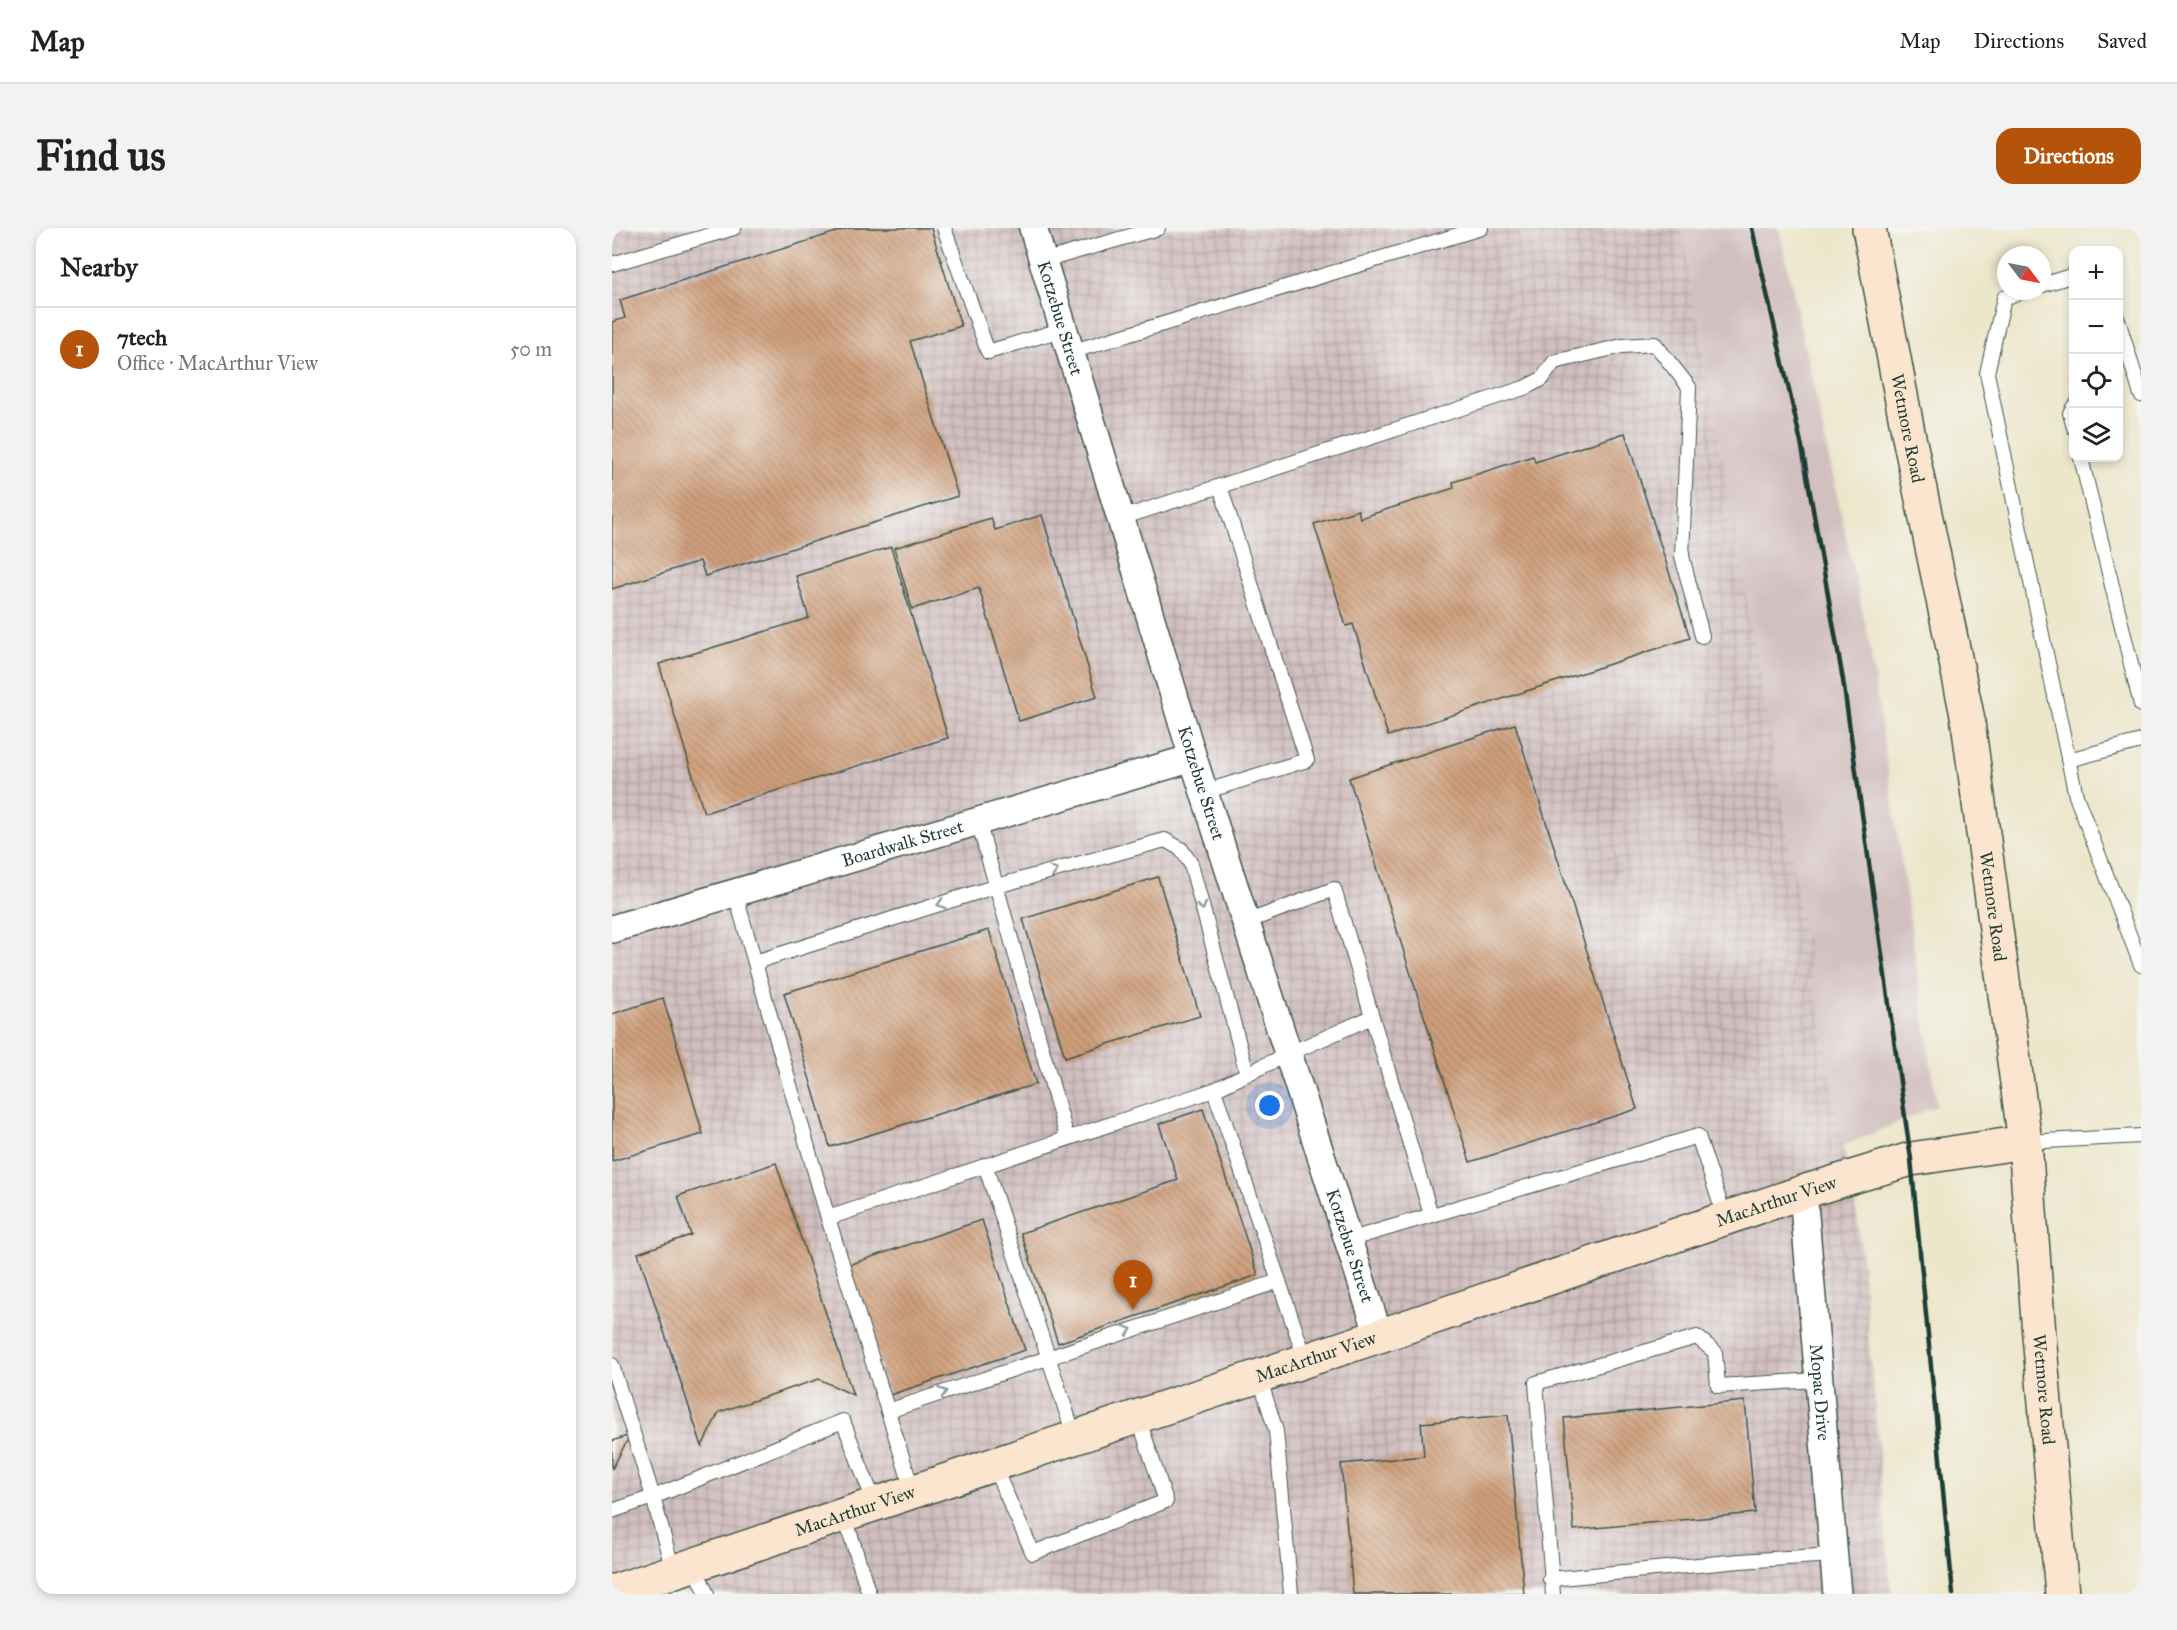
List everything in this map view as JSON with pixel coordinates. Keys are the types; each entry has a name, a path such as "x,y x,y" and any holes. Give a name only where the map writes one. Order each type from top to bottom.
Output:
{"street":[{"name":"Kotzebue Street","path":"1033,228 1193,758 1379,1336"},
{"name":"Wetmore Road","path":"1869,228 1909,437 1967,715 2025,1142 2062,1594"},
{"name":"Boardwalk Street","path":"612,929 1193,758"},
{"name":"MacArthur View","path":"612,1592 691,1577 875,1504 1306,1361 1803,1192 1911,1159 2025,1142"},
{"name":"Mopac Drive","path":"1803,1192 1837,1594"}],"lane":[{"path":"612,264 734,228"},
{"path":"944,228 988,352 1067,340 1481,228"},
{"path":"1043,261 1158,228"},
{"path":"2051,282 2069,276"},
{"path":"2004,300 1987,373 2076,796 2141,965"},
{"path":"1121,518 1524,388 1542,379 1554,362 1622,346 1655,344 1689,387 1682,556 1702,636"},
{"path":"2125,362 2141,395"},
{"path":"2082,462 2141,705"},
{"path":"1204,792 1307,760 1220,486"},
{"path":"2068,760 2141,741"},
{"path":"978,821 1067,1138"},
{"path":"755,962 997,886 1165,840 1181,849 1191,864 1247,1074"},
{"path":"1246,922 1334,889 1431,1215"},
{"path":"735,893 828,1218 913,1492"},
{"path":"828,1218 1214,1090 1372,1017"},
{"path":"1214,1090 1306,1361"},
{"path":"1348,1240 1698,1136 1725,1218"},
{"path":"2025,1142 2141,1136"},
{"path":"985,1166 1075,1438"},
{"path":"888,1411 1279,1281"},
{"path":"1552,1594 1536,1383 1697,1337 1715,1352 1718,1386 1819,1380"},
{"path":"612,1365 653,1497 691,1577"},
{"path":"1259,1376 1276,1431 1291,1594"},
{"path":"993,1465 1033,1552 1166,1501 1138,1417"},
{"path":"612,1511 653,1497 843,1421 875,1504"},
{"path":"844,1515 869,1594"},
{"path":"1550,1580 1740,1561 1834,1555"}],"shaded area":[{"path":"612,228 1682,228 1859,1227 1891,1594 612,1594"},
{"path":"1682,228 1779,228 1870,647 1937,1106 1843,1146"}],"building":[{"path":"849,228 931,228 961,326 910,341 958,496 705,576 700,561 612,589 612,322 625,318 620,300"},
{"path":"1625,433 1690,638 1388,736 1353,624 1346,626 1314,524 1358,510 1360,518 1454,488 1453,482 1533,456 1535,462"},
{"path":"1042,515 1097,697 1019,721 979,588 912,609 894,548 991,518 995,530"},
{"path":"891,547 948,738 704,813 659,664 809,618 796,576"},
{"path":"1515,724 1637,1109 1470,1162 1349,778"},
{"path":"1158,877 1200,1016 1065,1057 1023,919"},
{"path":"989,930 1036,1084 830,1147 784,993"},
{"path":"663,998 703,1134 612,1161 612,1014"},
{"path":"1203,1109 1258,1275 1058,1343 1021,1233 1178,1180 1159,1124"},
{"path":"776,1163 853,1395 819,1379 719,1412 702,1446 638,1253 691,1235 678,1196"},
{"path":"982,1220 1025,1350 890,1395 848,1265"},
{"path":"1745,1401 1755,1513 1574,1530 1564,1418"},
{"path":"1508,1415 1524,1594 1353,1594 1341,1464 1424,1456 1421,1423"},
{"path":"630,1435 612,1469 612,1441"}],"railway":[{"path":"1752,228 1802,447 1843,680 1911,1159 1953,1594"}],"place":[{"name":"7tech","path":"1133,1310"}]}
